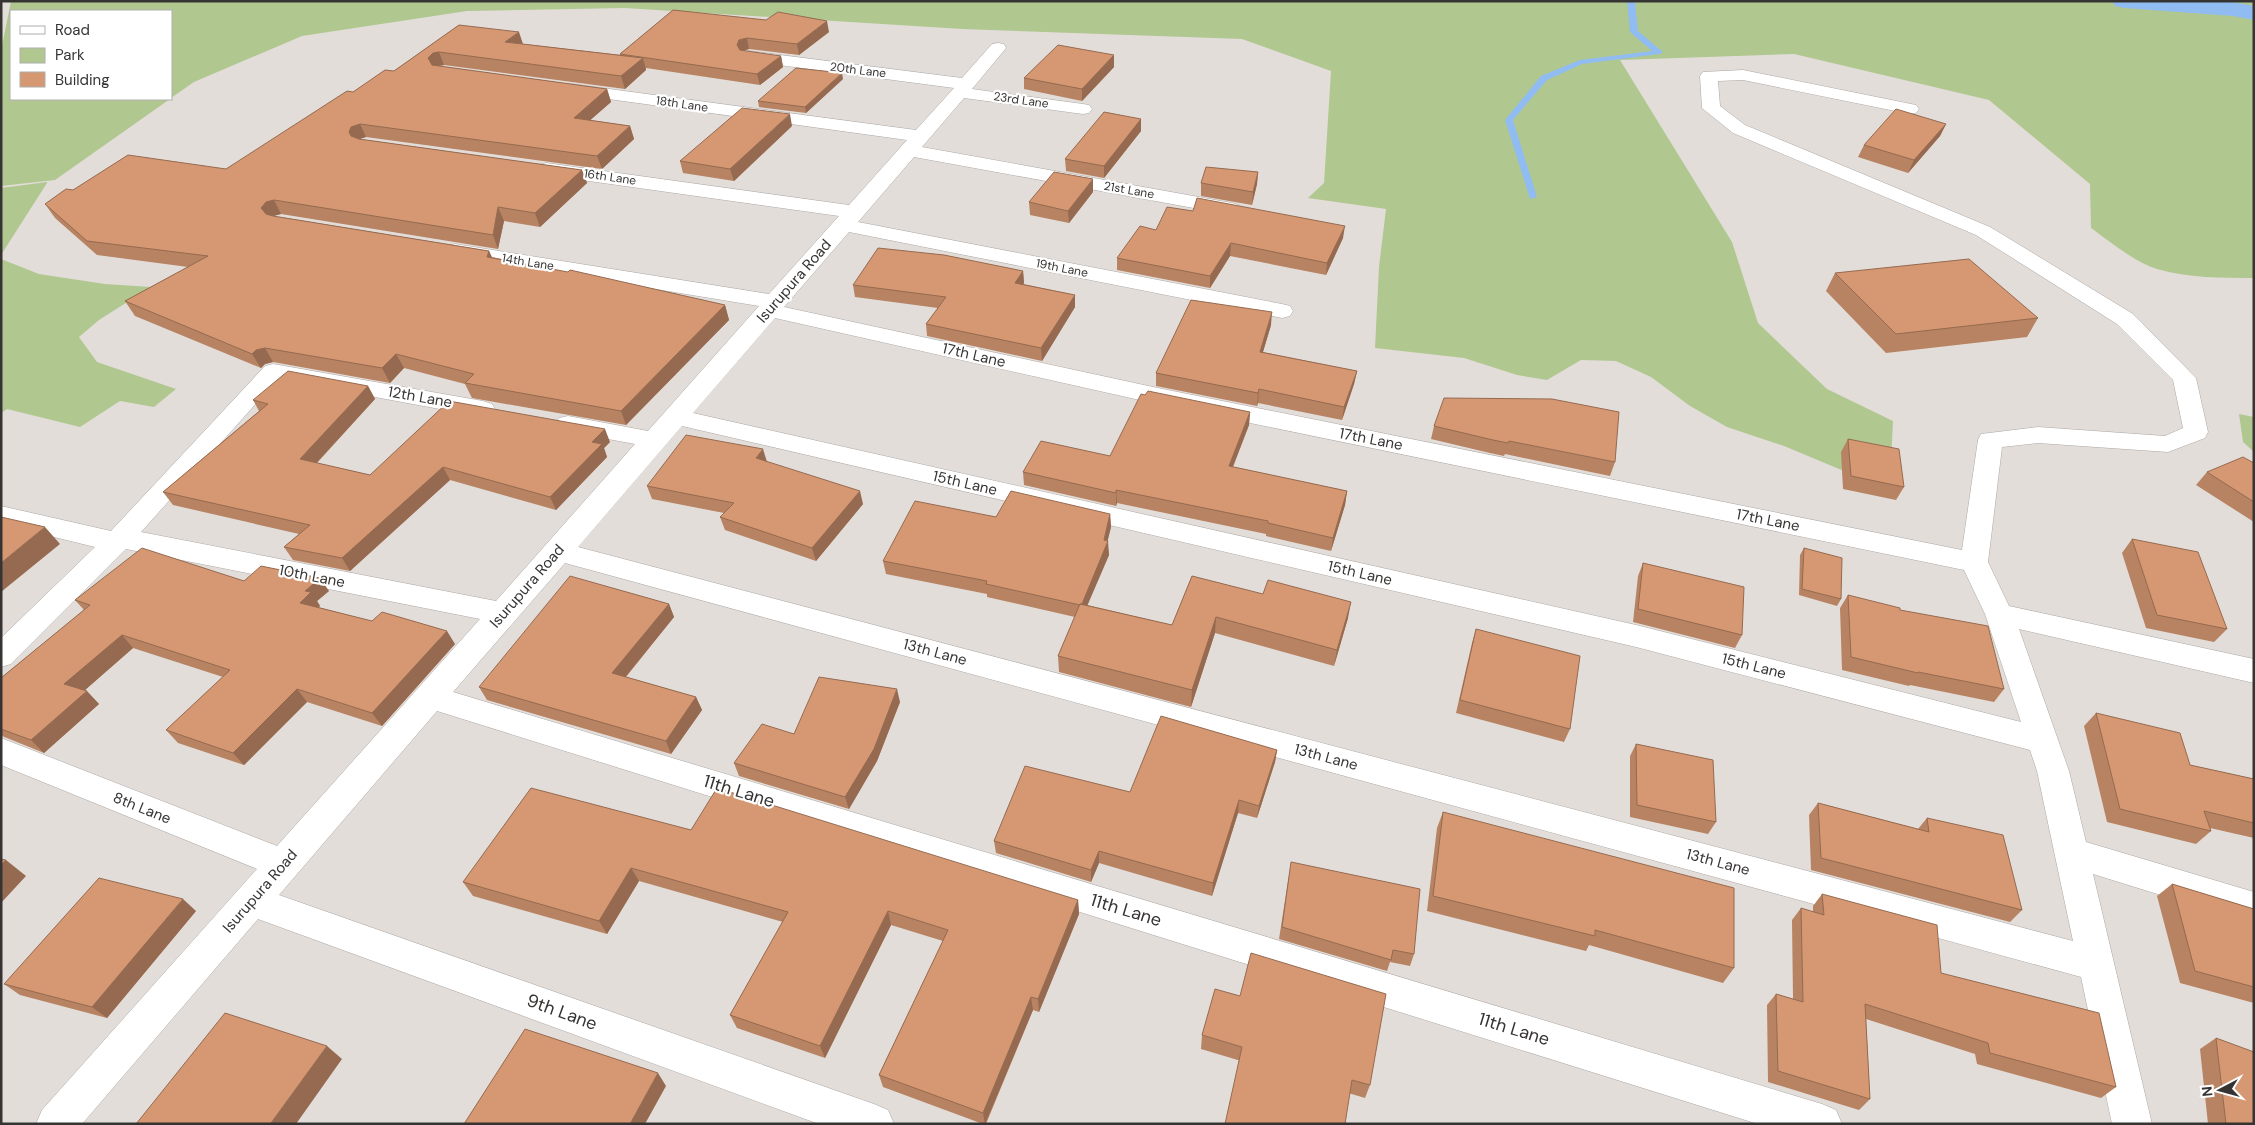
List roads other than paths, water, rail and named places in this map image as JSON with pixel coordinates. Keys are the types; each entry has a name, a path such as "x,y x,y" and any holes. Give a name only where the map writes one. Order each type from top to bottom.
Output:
{"street":[{"name":"Isurupura Road","path":"56,1124 998,48"},
{"name":"20th Lane","path":"749,56 963,88"},
{"path":"1910,109 1743,75 1709,76 1711,108 1739,129 1983,231 2126,319 2184,378 2196,432 2168,444 2038,435 1990,440 1974,562 1998,614 2053,771 2132,1124"},
{"name":"18th Lane","path":"551,86 914,143"},
{"name":"23rd Lane","path":"963,88 1083,109"},
{"name":"21st Lane","path":"914,143 1251,213"},
{"name":"16th Lane","path":"532,167 755,197 848,219"},
{"name":"19th Lane","path":"848,219 1282,311"},
{"name":"14th Lane","path":"436,247 772,306"},
{"name":"17th Lane","path":"772,306 1153,395 1974,562"},
{"name":"12th Lane","path":"118,540 273,370 508,413"},
{"name":"15th Lane","path":"675,417 1636,636 2042,740"},
{"path":"547,420 655,440"},
{"name":"10th Lane","path":"1,515 118,540 503,613"},
{"path":"1,656 118,540"},
{"name":"13th Lane","path":"558,550 2095,964"},
{"path":"1998,614 2254,671"},
{"name":"11th Lane","path":"430,697 1822,1124"},
{"name":"8th Lane","path":"1,752 284,864"},
{"path":"2070,852 2254,908"},
{"name":"9th Lane","path":"251,901 874,1124"}],"waterway":[{"path":"1533,197 1509,120 1544,78 1580,62 1659,52 1634,32 1631,1"},
{"path":"2124,1 2233,9 2254,13"}]}
